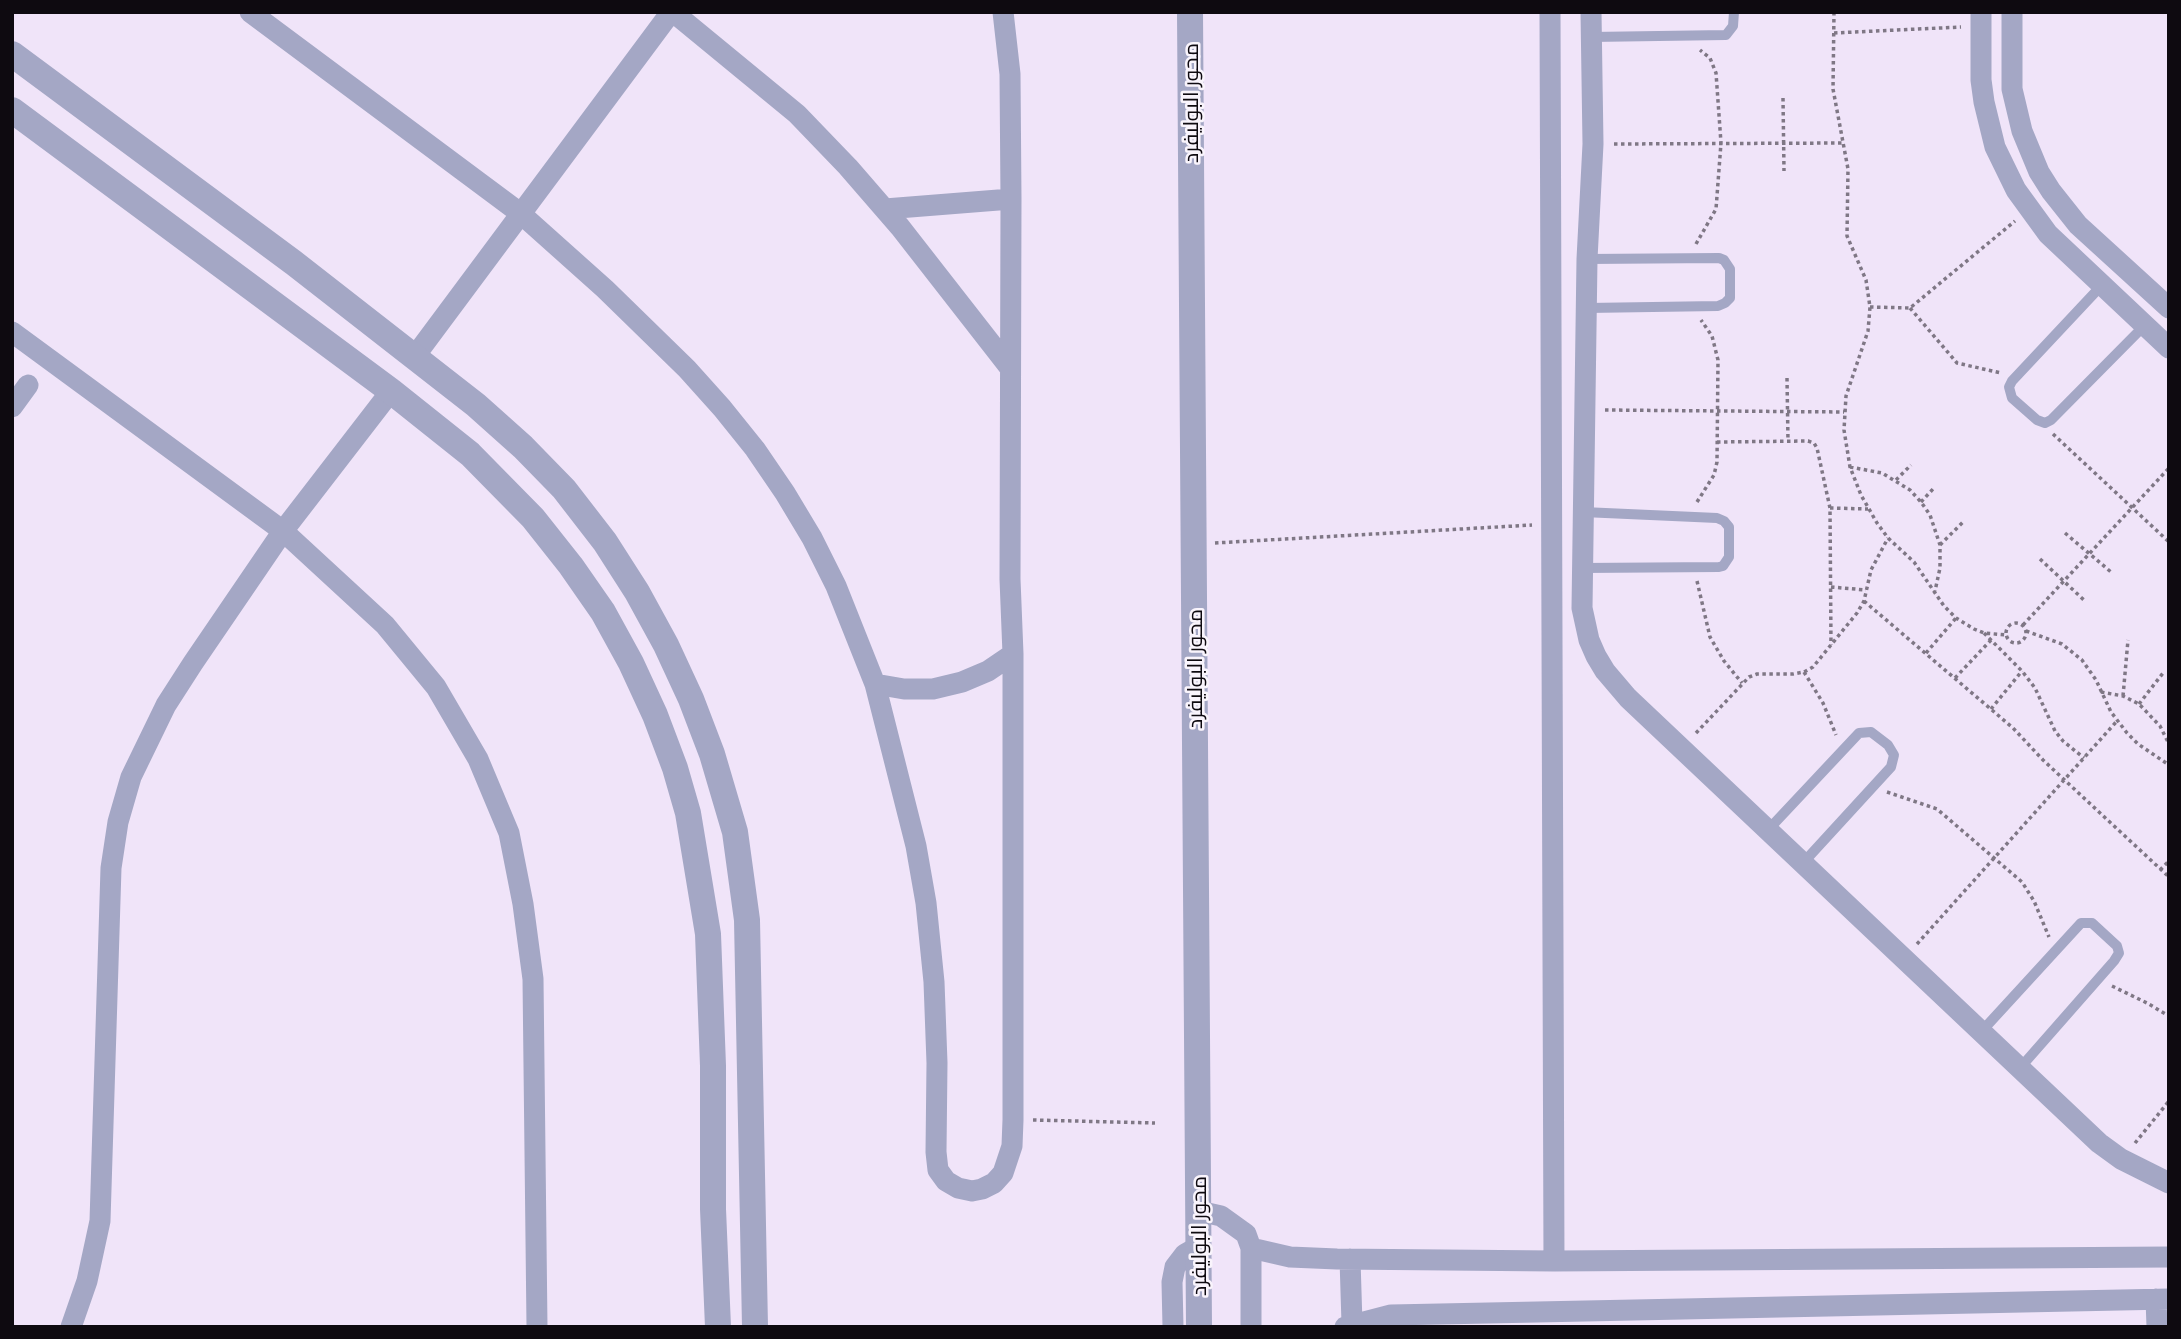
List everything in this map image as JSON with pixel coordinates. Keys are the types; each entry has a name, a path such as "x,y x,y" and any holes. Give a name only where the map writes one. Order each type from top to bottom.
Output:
{"street":[{"path":"250,12 520,213 648,328 722,408 785,493 818,550 857,634 875,684 916,846 926,903 934,982 938,1170 946,1181 958,1188 972,1191 994,1183 1008,1163 1013,1120 1010,74 1003,12"},
{"path":"415,356 672,12 797,114 885,209 1010,368"},
{"name":"محور البوليفرد","path":"1190,12 1199,1327"},
{"path":"1550,12 1554,1261"},
{"path":"1591,12 1592,144 1587,259 1582,608 1596,656 1622,692 2099,1143 2121,1159 2169,1183"},
{"path":"2012,12 2012,89 2022,131 2039,172 2078,225 2169,308"},
{"path":"1981,19 1981,80 1988,125 2004,169 2029,210 2048,234 2169,348"},
{"path":"12,54 415,356 523,447 564,489 605,542 637,592 691,699 712,754 735,832 747,920 755,1327"},
{"path":"12,110 391,391 471,454 533,518 603,612 631,663 675,768 688,813 708,934 718,1327"},
{"path":"885,209 1011,198"},
{"path":"268,300 294,263"},
{"path":"12,332 283,530 385,625 436,687 478,759 509,833 523,904 533,979 537,1327"},
{"path":"12,407 28,385"},
{"path":"71,1327 87,1281 100,1221 111,868 118,822 131,777 166,705 283,530 391,391"},
{"path":"875,684 904,689 933,689 962,682 988,671 1013,654"},
{"path":"1199,1211 1221,1216 1246,1234 1251,1248 1251,1327"},
{"path":"1171,1325 1175,1267 1185,1254 1199,1246"},
{"path":"1251,1248 1290,1256 1350,1259 1554,1261 2169,1257"},
{"path":"1350,1259 1348,1325 1391,1315 2162,1299 2157,1327"}],"lane":[{"path":"1591,37 1726,35 1733,26 1734,12"},
{"path":"1587,259 1719,258 1724,260 1730,269 1728,301 1722,305 1587,308"},
{"path":"2102,285 2017,376 2009,387 2012,398 2037,420 2045,423 2051,420 2145,325"},
{"path":"1582,568 1719,567 1728,561 1729,527 1717,518 1583,512"},
{"path":"1768,831 1854,737 1865,732 1876,734 1888,745 1894,755 1893,761 1803,863"},
{"path":"1981,1032 2081,923 2092,923 2117,946 2119,953 2020,1068"}],"path":[{"path":"1834,12 1833,89 1850,185 1847,236 1866,280 1870,307 1868,331 1850,382 1844,412 1850,467 1868,509 1888,537 1914,562 1944,606 1956,618 1984,633 2022,671 2035,688 2054,731 2084,758"},
{"path":"1834,33 1981,19"},
{"path":"1684,37 1710,58 1716,73 1721,144 1716,209 1689,259"},
{"path":"1783,98 1784,171"},
{"path":"1592,144 1843,143"},
{"path":"1870,307 1910,308 2029,210"},
{"path":"1688,517 1714,475 1717,442 1717,352 1712,336 1693,306"},
{"path":"1910,308 1957,363 2017,376"},
{"path":"1787,378 1788,441"},
{"path":"1585,410 1844,412"},
{"path":"2045,423 2055,438 2169,542"},
{"path":"1717,442 1808,441 1814,443 1817,448 1829,509 1831,645"},
{"path":"1896,480 1910,465"},
{"path":"1850,467 1882,473 1896,480 1921,502 1930,515 1940,545 1940,568 1935,591"},
{"path":"2022,625 2169,468"},
{"path":"1921,502 1934,489"},
{"path":"1829,509 1868,509"},
{"path":"1940,545 1964,521"},
{"path":"1194,544 1552,524"},
{"path":"2065,533 2111,572"},
{"path":"1682,749 1742,682 1757,674 1804,672 1813,667 1864,601 1871,570 1888,537"},
{"path":"2040,559 2085,601"},
{"path":"1695,567 1710,637 1742,682"},
{"path":"1831,587 1866,590"},
{"path":"1864,601 1991,709 2169,877"},
{"path":"1926,653 1956,618"},
{"path":"2026,631 2020,642 2011,642 2006,635 2011,624 2017,623 2026,631 2050,638 2072,652 2090,670 2117,721 2138,744 2169,765"},
{"path":"1984,633 2006,635"},
{"path":"1955,678 1991,640"},
{"path":"2123,696 2128,640"},
{"path":"1991,709 2022,671"},
{"path":"1804,672 1823,703 1842,750"},
{"path":"2139,704 2163,673"},
{"path":"2101,692 2123,696 2139,704 2161,726 2169,744"},
{"path":"1904,959 2117,721"},
{"path":"1871,787 1937,809 1995,858 2029,891 2055,952"},
{"path":"2161,870 2169,861"},
{"path":"2098,979 2169,1016"},
{"path":"2121,1159 2169,1101"},
{"path":"1013,1120 1155,1122"}]}
